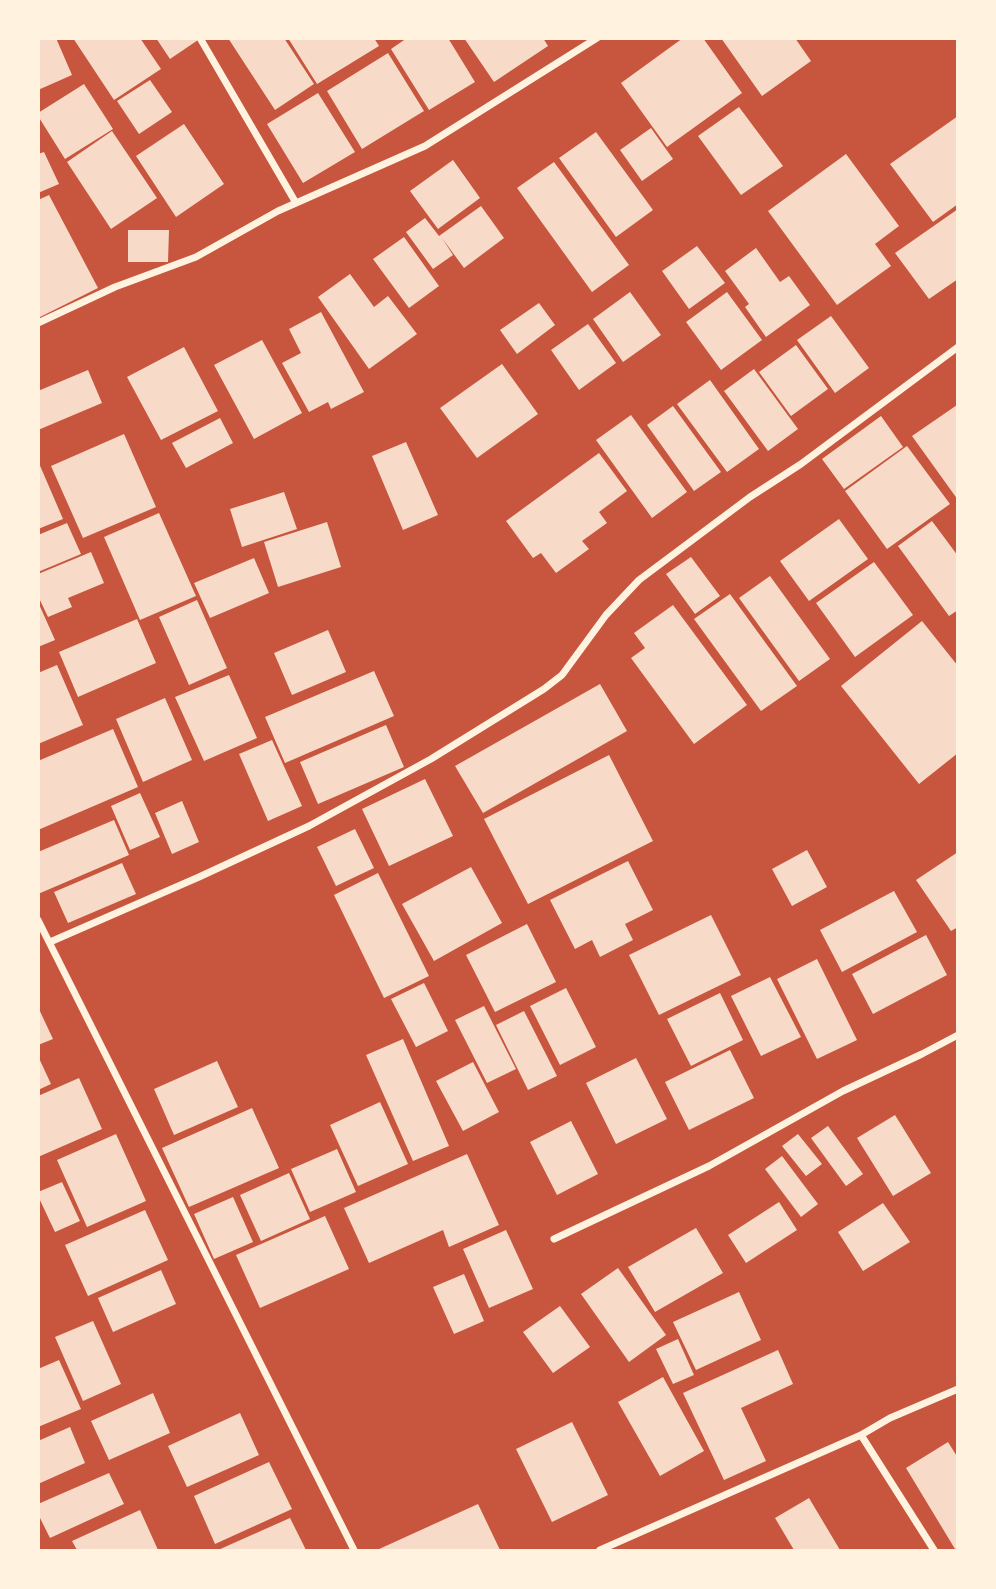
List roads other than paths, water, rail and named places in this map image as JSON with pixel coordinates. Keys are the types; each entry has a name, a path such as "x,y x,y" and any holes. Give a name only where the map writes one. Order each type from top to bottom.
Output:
{"street":[{"path":"200,38 296,203"},
{"path":"38,323 115,287 196,257 278,211 425,146 597,38"},
{"path":"50,942 199,877 309,825 431,759 544,689 562,674 606,615 639,580 750,497 801,464 957,347"},
{"path":"38,920 354,1550"},
{"path":"554,1239 709,1166 843,1091 957,1035"},
{"path":"600,1550 861,1435 890,1418 957,1389"},
{"path":"861,1435 934,1550"}]}
